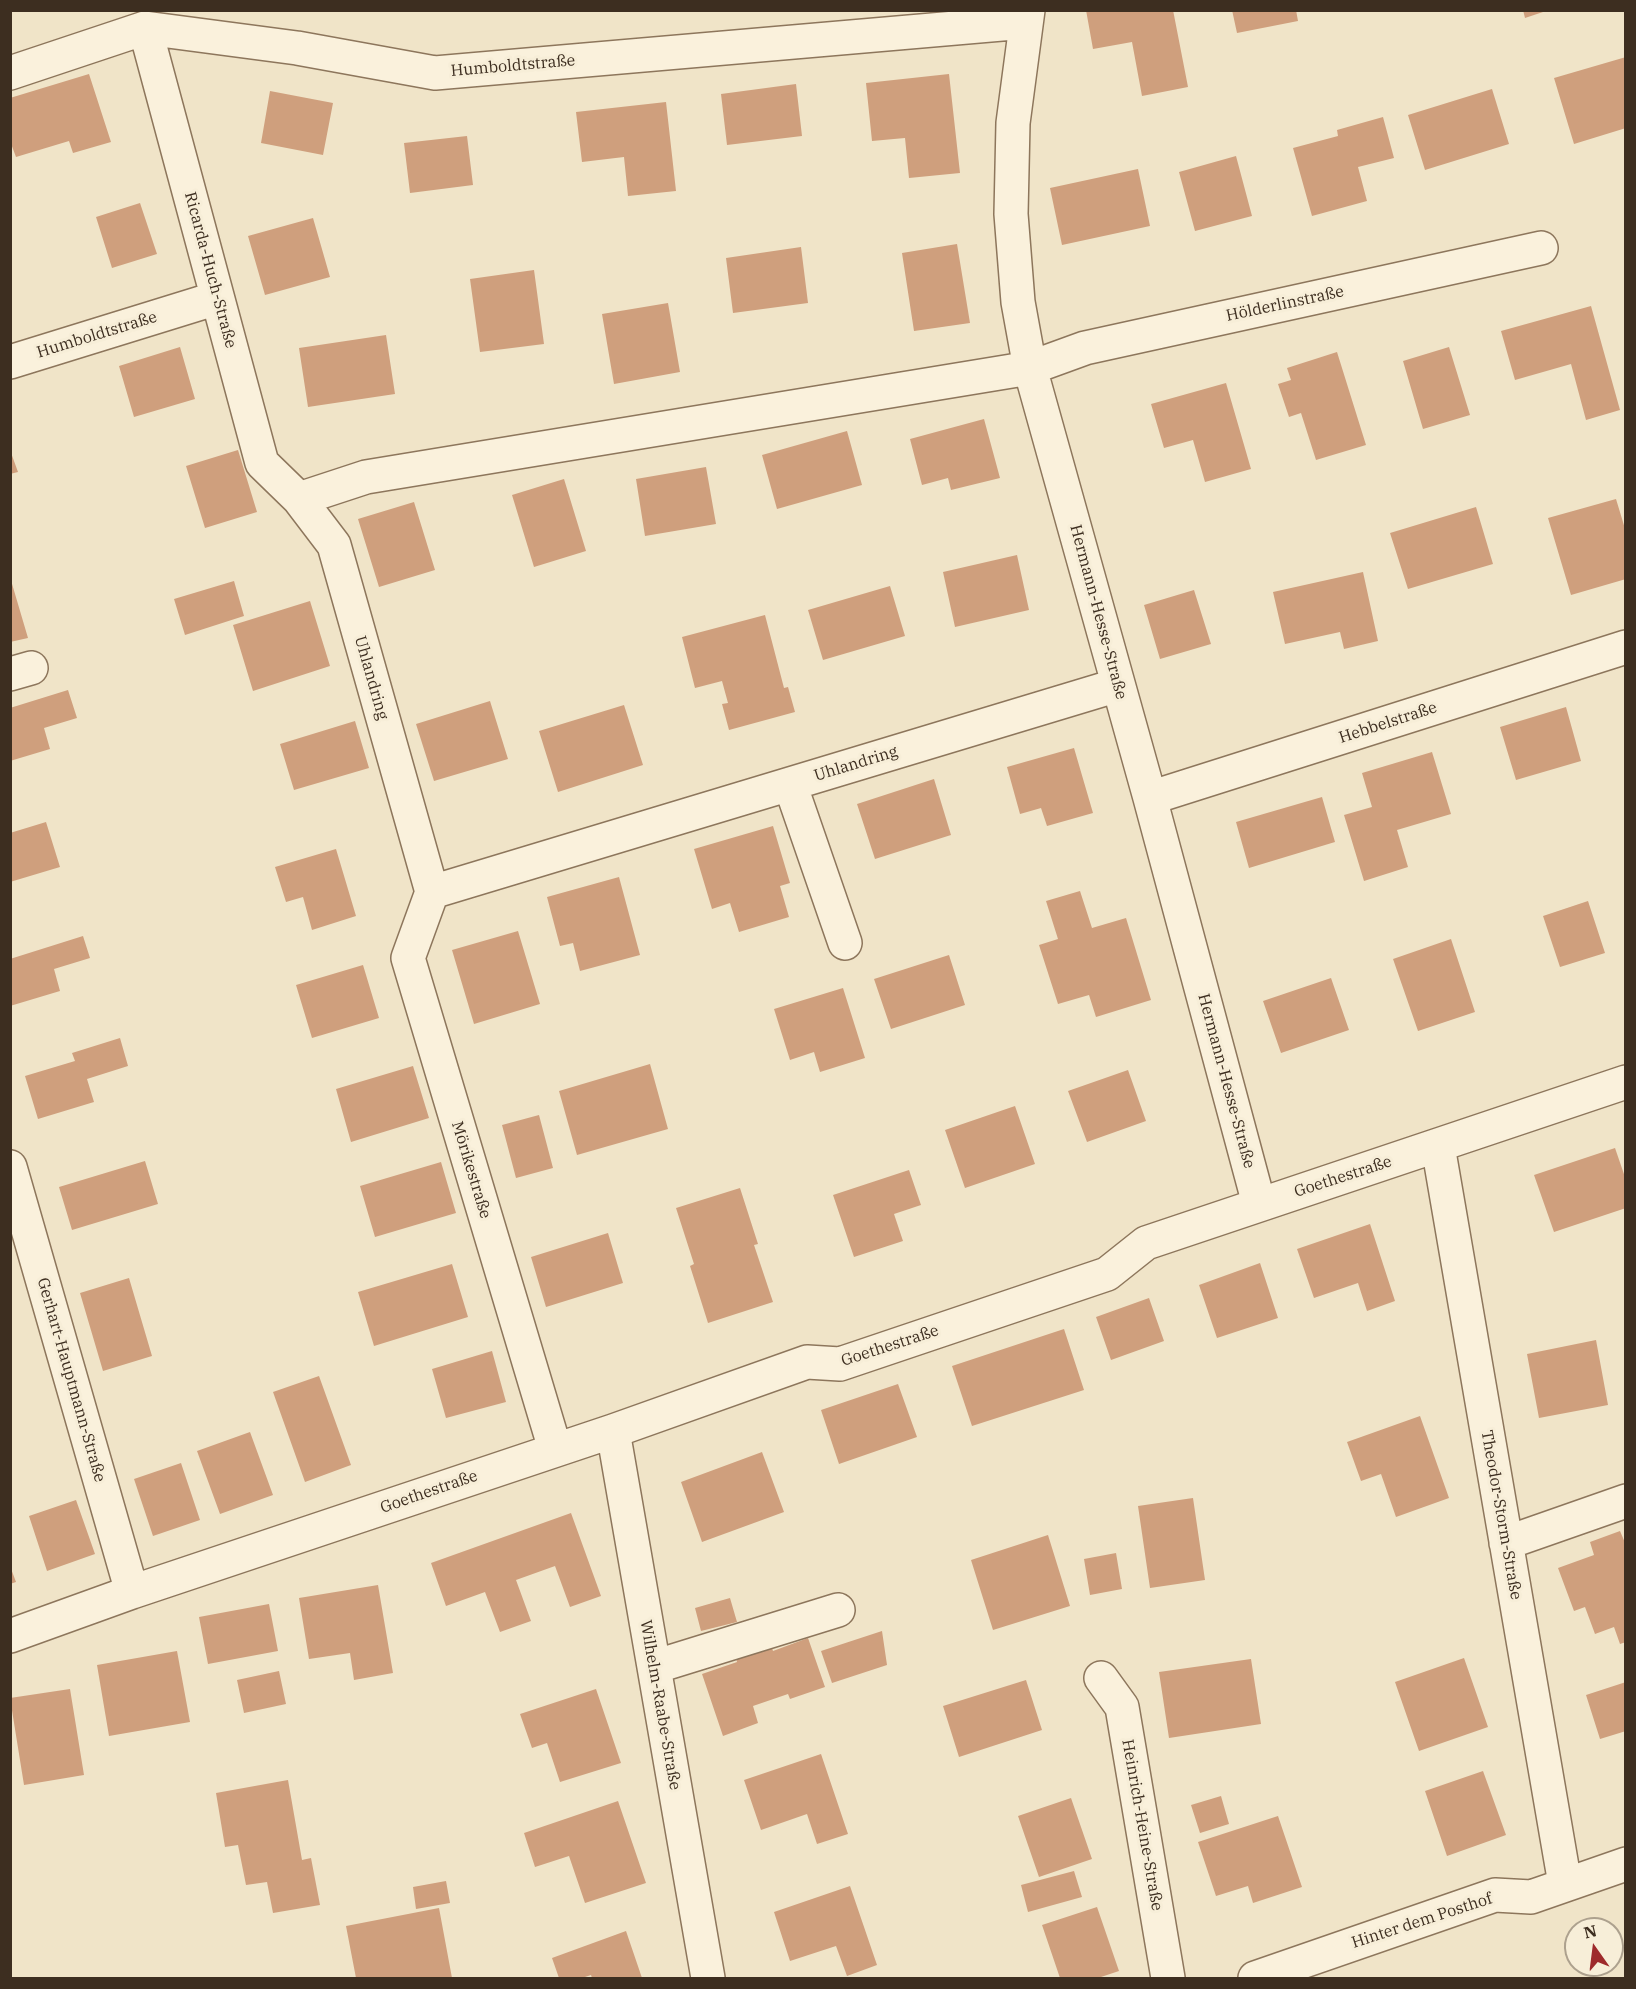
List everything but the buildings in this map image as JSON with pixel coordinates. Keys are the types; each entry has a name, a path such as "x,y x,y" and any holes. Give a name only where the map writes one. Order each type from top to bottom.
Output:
{"street":[{"name":"Humboldtstraße","path":"10,73 145,28 297,48 435,73 1027,16"},
{"name":"Hermann-Hesse-Straße","path":"1027,16 1013,123 1011,214 1018,302 1030,368 1150,798 1259,1204"},
{"name":"Ricarda-Huch-Straße","path":"145,28 262,463 299,499"},
{"name":"Hölderlinstraße","path":"1030,368 1085,348 1541,248"},
{"name":"Humboldtstraße","path":"10,362 218,298"},
{"path":"299,499 366,477 1030,368"},
{"name":"Uhlandring","path":"299,499 334,545 432,892 1118,685"},
{"name":"Hebbelstraße","path":"1150,798 1626,647"},
{"path":"790,784 845,944"},
{"name":"Mörikestraße","path":"432,892 408,958 555,1449"},
{"name":"Goethestraße","path":"10,1636 132,1592 613,1431 807,1362 840,1364 1107,1274 1146,1243 1626,1082"},
{"name":"Theodor-Storm-Straße","path":"1438,1146 1565,1884"},
{"name":"Gerhart-Hauptmann-Straße","path":"10,1167 132,1592"},
{"name":"Wilhelm-Raabe-Straße","path":"613,1431 708,1978"},
{"path":"1506,1543 1626,1501"},
{"path":"654,1667 838,1610"},
{"name":"Heinrich-Heine-Straße","path":"1101,1678 1122,1707 1168,1978"},
{"name":"Hinter dem Posthof","path":"1255,1978 1495,1895 1531,1897 1626,1864"}]}
